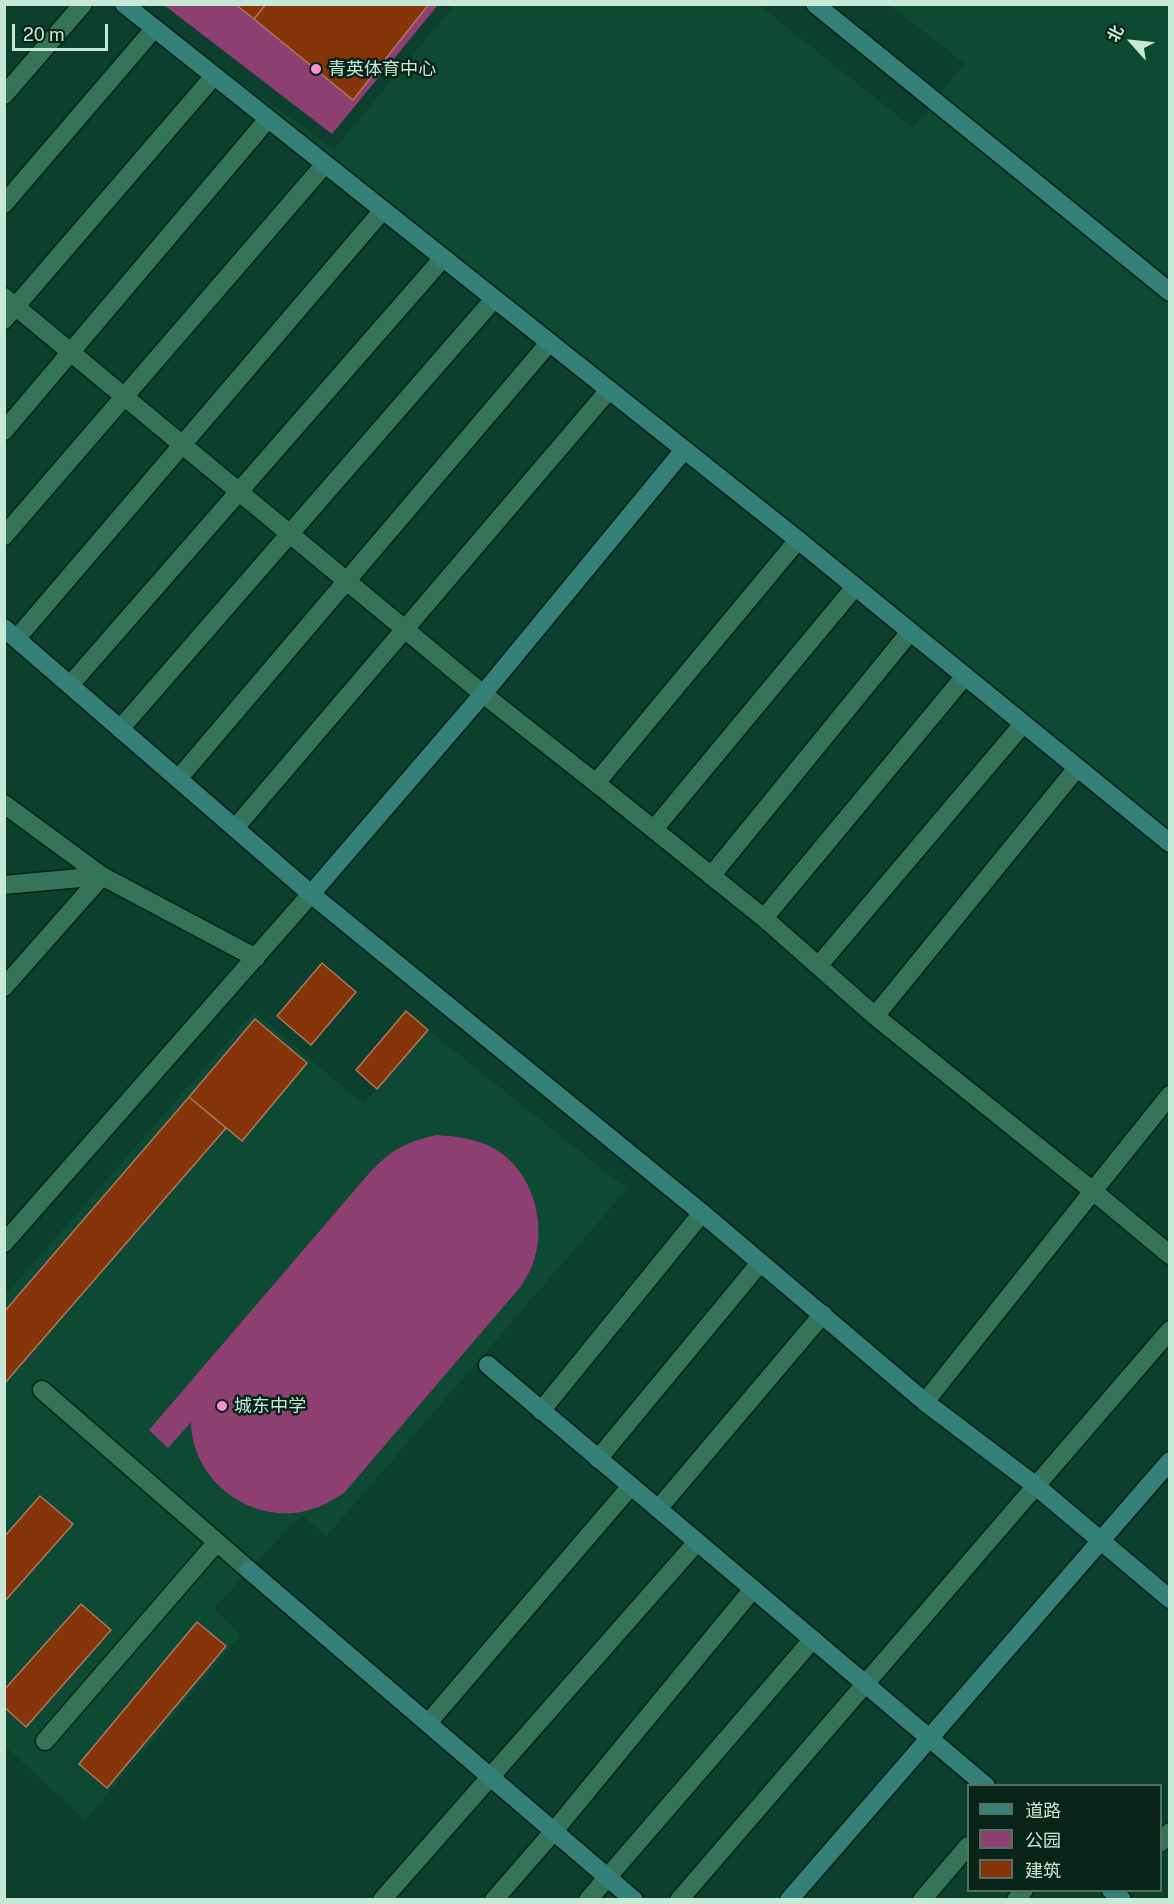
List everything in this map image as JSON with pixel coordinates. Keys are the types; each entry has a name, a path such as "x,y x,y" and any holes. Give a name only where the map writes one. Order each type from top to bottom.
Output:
{"street":[{"path":"4,95 83,4"},
{"path":"124,4 798,540 1170,843"},
{"path":"816,4 1170,292"},
{"path":"4,204 154,29"},
{"path":"214,76 8,308 71,352 483,694 764,918 876,1016 1170,1255"},
{"path":"4,431 268,120"},
{"path":"4,536 325,164"},
{"path":"382,210 182,445 11,633 311,894 702,1213 925,1402 1036,1486 1170,1599"},
{"path":"70,685 443,258"},
{"path":"120,729 494,299"},
{"path":"178,779 549,343"},
{"path":"235,828 609,390"},
{"path":"4,1243 256,958 483,694 684,450"},
{"path":"596,783 798,540"},
{"path":"654,829 855,587"},
{"path":"711,876 910,632"},
{"path":"764,918 965,676"},
{"path":"819,965 1023,724"},
{"path":"876,1016 1077,768"},
{"path":"4,804 102,876 256,958"},
{"path":"4,885 102,876"},
{"path":"4,987 102,876"},
{"path":"925,1402 1170,1095"},
{"path":"541,1411 702,1213"},
{"path":"598,1459 760,1263"},
{"path":"658,1509 823,1314"},
{"path":"679,1899 1170,1330"},
{"path":"488,1365 986,1784"},
{"path":"42,1390 634,1899"},
{"path":"789,1899 1170,1461"},
{"path":"428,1723 631,1486"},
{"path":"45,1741 217,1542"},
{"path":"382,1899 697,1542"},
{"path":"494,1899 554,1831 753,1589"},
{"path":"588,1899 813,1639"},
{"path":"922,1899 967,1848"}],"shaded area":[{"path":"133,5 334,149 454,5 759,5 913,128 964,63 889,5 1169,5 1169,844"},
{"name":"城东中学","path":"254,1012 364,1104 428,1030 627,1189 326,1537 302,1515 214,1609 241,1635 85,1821 5,1746 4,1296"}],"green space":[{"name":"青英体育中心","path":"164,5 438,5 332,134"},
{"path":"436,1135 462,1138 487,1145 502,1153 524,1178 532,1194 538,1227 538,1244 529,1273 522,1285 344,1493 313,1509 293,1513 255,1508 238,1500 210,1476 200,1460 191,1422 168,1448 149,1430 371,1171 400,1147"}],"building":[{"path":"235,4 266,4 254,19"},
{"path":"266,4 429,4 353,100 254,19"},
{"path":"322,963 356,992 311,1045 277,1016"},
{"path":"406,1011 428,1030 377,1089 356,1070"},
{"path":"255,1019 307,1063 242,1141 189,1097"},
{"path":"189,1097 226,1128 4,1384 4,1312"},
{"path":"40,1496 73,1524 4,1602 4,1537"},
{"path":"81,1604 111,1630 26,1727 4,1707 4,1690"},
{"path":"197,1622 226,1646 107,1788 79,1764"}],"place":[{"name":"青英体育中心","path":"316,69"},
{"name":"城东中学","path":"222,1406"}]}
